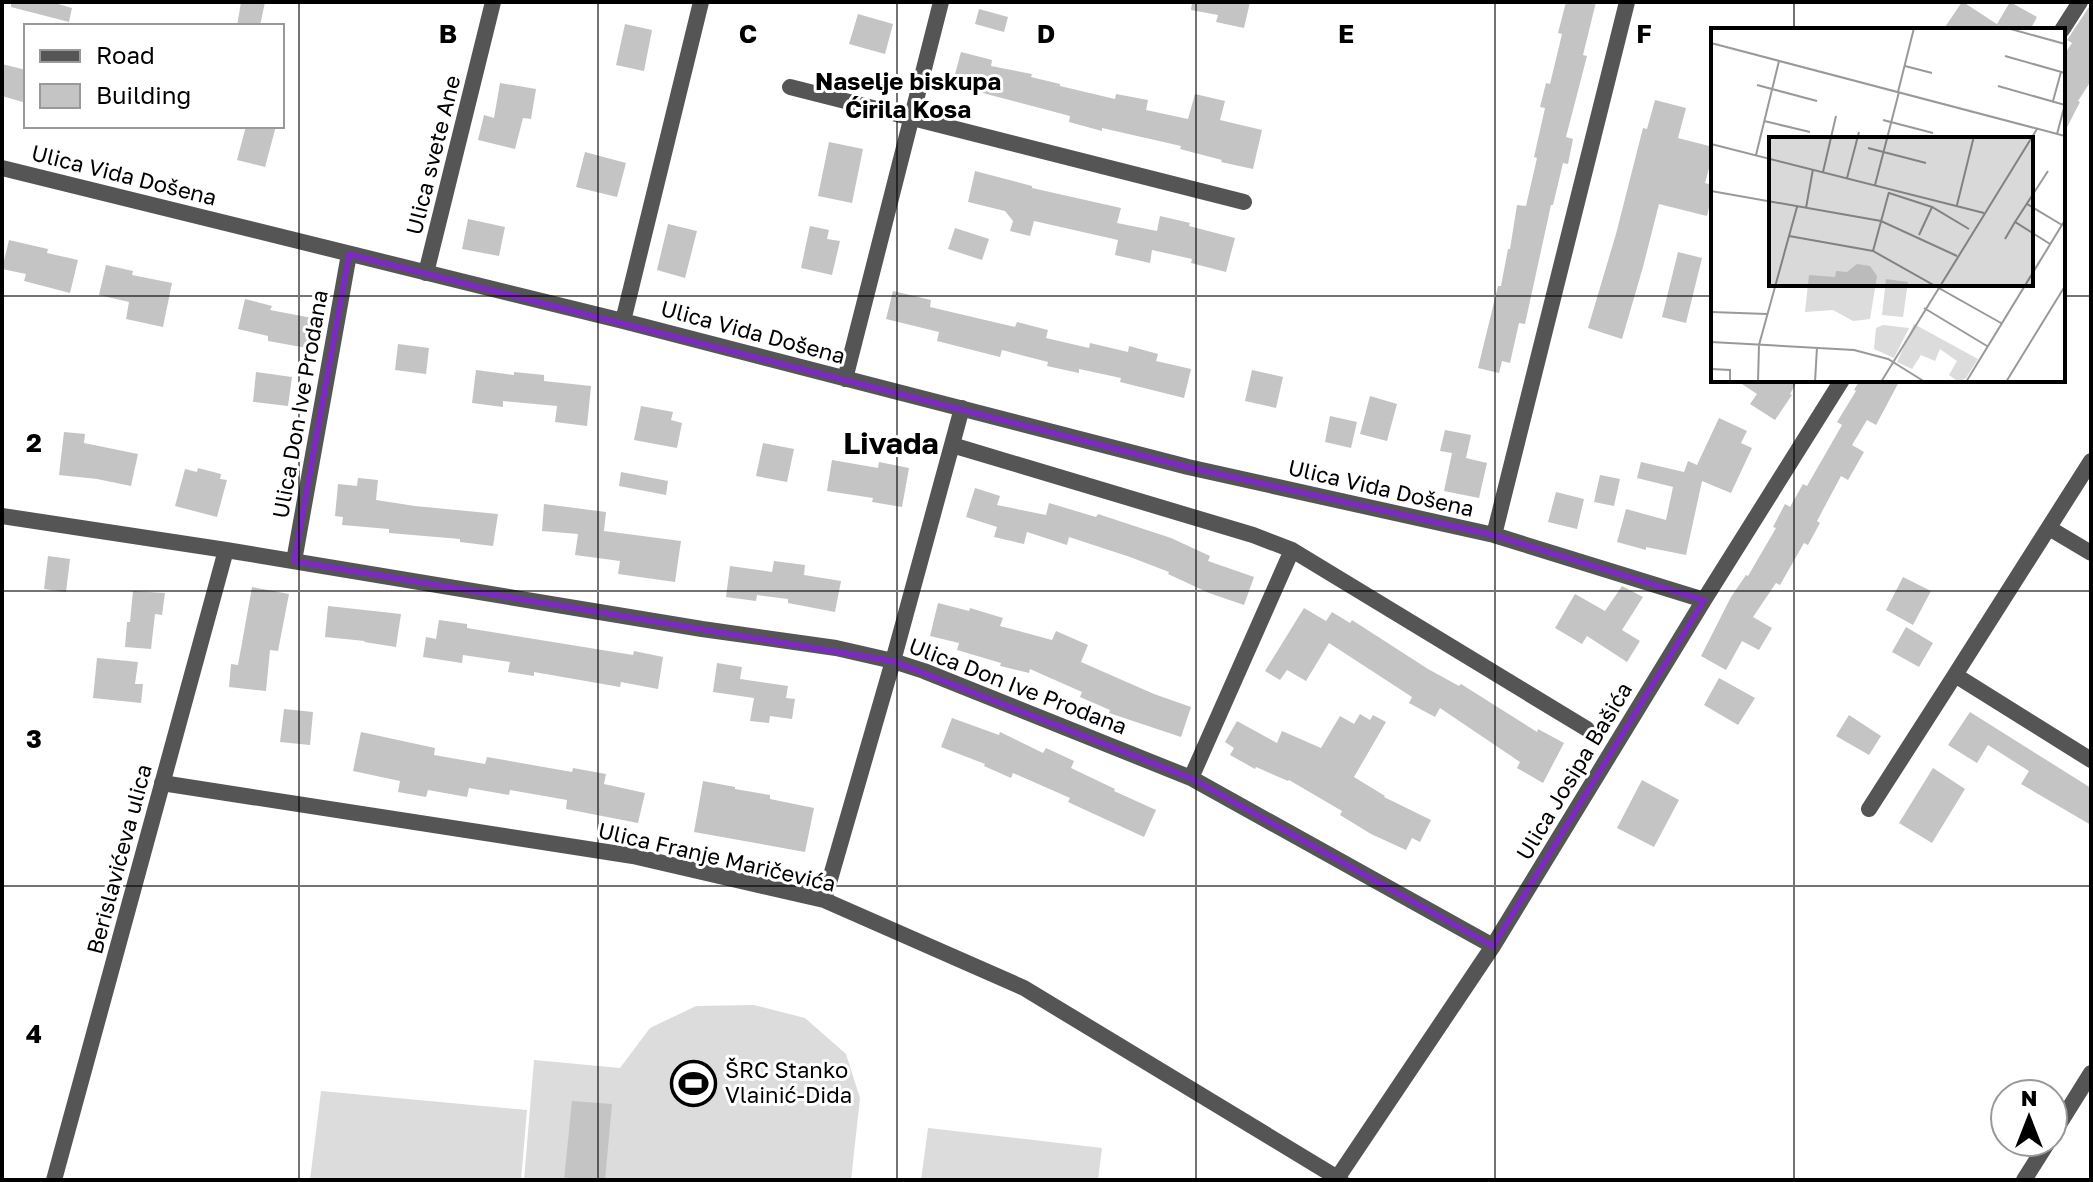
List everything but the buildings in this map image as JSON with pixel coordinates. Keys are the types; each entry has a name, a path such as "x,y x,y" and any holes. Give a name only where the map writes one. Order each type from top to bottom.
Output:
{"street":[{"name":"Ulica svete Ane","path":"426,273 493,2"},
{"path":"623,321 701,2"},
{"path":"845,379 941,2"},
{"name":"Ulica Vida Došena","path":"1494,535 1627,2"},
{"path":"2063,28 2080,2"},
{"path":"790,87 1244,202"},
{"name":"Ulica Vida Došena","path":"2,168 623,321 1188,467 1494,535 1704,600"},
{"name":"Ulica Don Ive Prodana","path":"294,561 349,254"},
{"name":"Ulica Josipa Bašića","path":"1338,1179 1493,946 1841,382"},
{"path":"824,900 962,408"},
{"path":"952,445 1253,535 1292,550 1587,729"},
{"path":"1869,809 2091,461"},
{"name":"Ulica Don Ive Prodana","path":"2,516 836,648 893,661 1191,778 1493,946"},
{"path":"2049,528 2091,553"},
{"name":"Berislavićeva ulica","path":"54,1180 226,550"},
{"path":"1191,778 1292,550"},
{"path":"1955,675 2091,760"},
{"name":"Ulica Franje Maričevića","path":"162,783 633,856 824,900 1024,988 1338,1179"},
{"path":"2069,1108 2091,1073"},
{"path":"2024,1180 2038,1158"}],"highlighted area":[{"path":"349,254 1188,467 1494,535 1704,600 1493,946 1191,778 893,661 294,561"}],"shaded area":[{"name":"ŠRC Stanko Vlainić-Dida","path":"754,1005 805,1018 846,1054 860,1098 851,1180 524,1180 534,1060 620,1068 650,1028 696,1006"},
{"path":"321,1091 527,1110 521,1180 310,1180"},
{"path":"928,1128 1102,1148 1098,1180 921,1180"}],"place":[{"name":"ŠRC Stanko Vlainić-Dida","path":"694,1083"}],"district":[{"name":"Naselje biskupa Ćirila Kosa","path":"908,96"},
{"name":"Livada","path":"891,444"}]}
